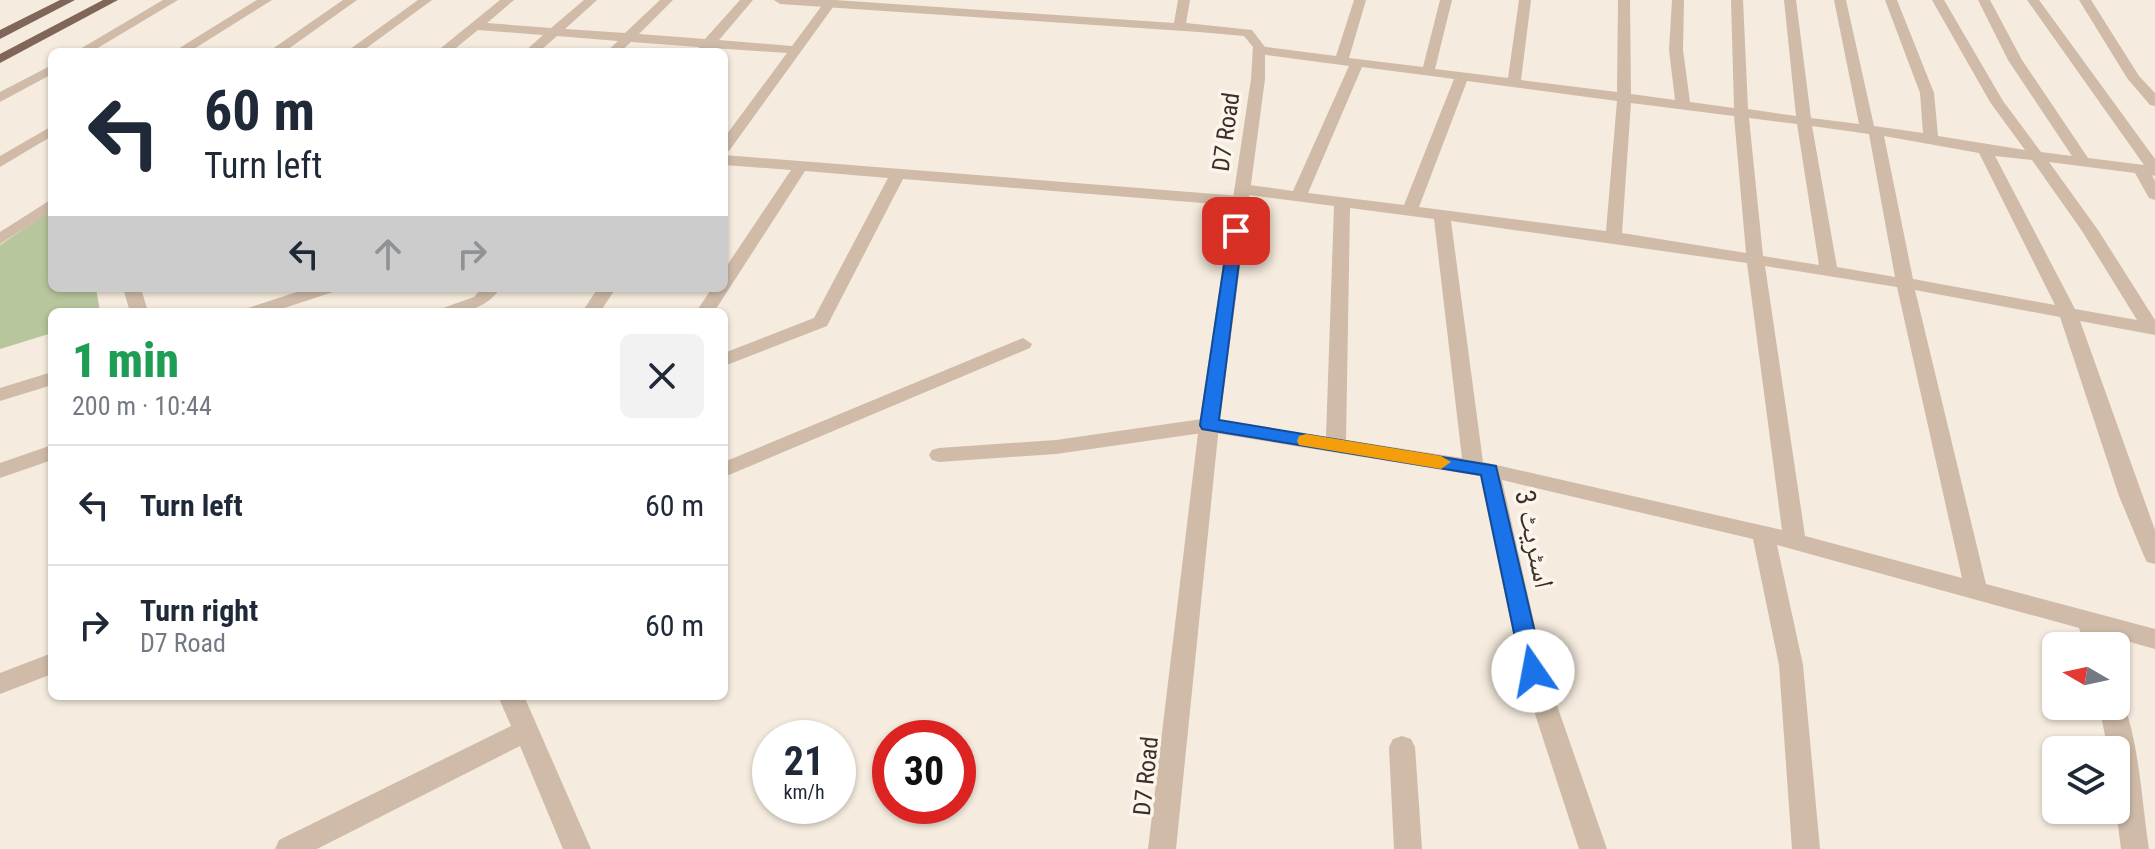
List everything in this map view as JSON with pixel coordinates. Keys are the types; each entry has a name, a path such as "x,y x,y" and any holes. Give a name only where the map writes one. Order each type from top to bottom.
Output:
{"main road":[{"path":"0,35 69,0"},
{"path":"0,59 112,0"}],"street":[{"path":"89,48 172,0"},
{"path":"187,48 266,0"},
{"path":"281,48 351,0"},
{"path":"359,48 426,0"},
{"path":"448,48 508,0"},
{"path":"536,48 591,0"},
{"path":"617,48 667,0"},
{"path":"474,26 628,37 706,48 747,0"},
{"path":"780,0 923,5 1248,33 1259,50 1871,129 1985,150 2150,170"},
{"path":"1179,27 1184,0"},
{"path":"1341,61 1360,0"},
{"path":"1428,72 1446,0"},
{"path":"1514,83 1525,0"},
{"path":"1614,237 1624,98 1624,0"},
{"path":"1678,0 1676,50 1683,105"},
{"path":"1737,0 1741,113 1755,259 1795,541"},
{"path":"1790,0 1804,121 1829,271"},
{"path":"1840,0 1976,590"},
{"path":"1891,0 1927,93 1931,139"},
{"path":"1938,0 1997,102 2090,230 2153,328"},
{"path":"1984,0 2015,60 2084,163"},
{"path":"2033,0 2150,170 2155,195"},
{"path":"2085,0 2134,78 2155,102"},
{"path":"728,143 796,50 841,2"},
{"path":"728,48 796,50"},
{"name":"D7 Road","path":"1162,849 1209,425 1258,79 1259,50"},
{"path":"1299,196 1357,63"},
{"path":"0,98 48,71"},
{"path":"1410,211 1462,76"},
{"path":"0,162 48,132"},
{"path":"1985,150 2068,313 2130,496 2155,556"},
{"path":"728,160 898,174 1299,196 1614,237 1905,283 2153,328"},
{"path":"728,277 801,166"},
{"path":"728,358 821,322 898,174"},
{"path":"1336,446 1342,202"},
{"path":"0,239 48,207"},
{"name":"اسٹریٹ 3","path":"1442,215 1481,469 1533,671 1593,849"},
{"path":"266,308 315,292"},
{"path":"460,308 480,301 488,292"},
{"path":"728,468 1023,344"},
{"path":"0,395 48,379"},
{"path":"939,455 1056,447 1209,425 1481,469 1795,541 2155,639"},
{"path":"0,471 48,453"},
{"path":"1763,533 1791,665 1806,849"},
{"path":"2089,621 2092,632"},
{"path":"0,684 48,665"},
{"path":"513,700 577,849"},
{"path":"2116,720 2135,849"},
{"path":"289,849 527,730"},
{"path":"1402,747 1408,849"}],"green space":[{"path":"48,213 48,292 97,292 99,308 48,308 48,334 0,349 0,245"}],"slow traffic":[{"path":"1306,441 1441,462"}],"route":[{"path":"1236,231 1209,425 1489,470 1533,671"}]}
